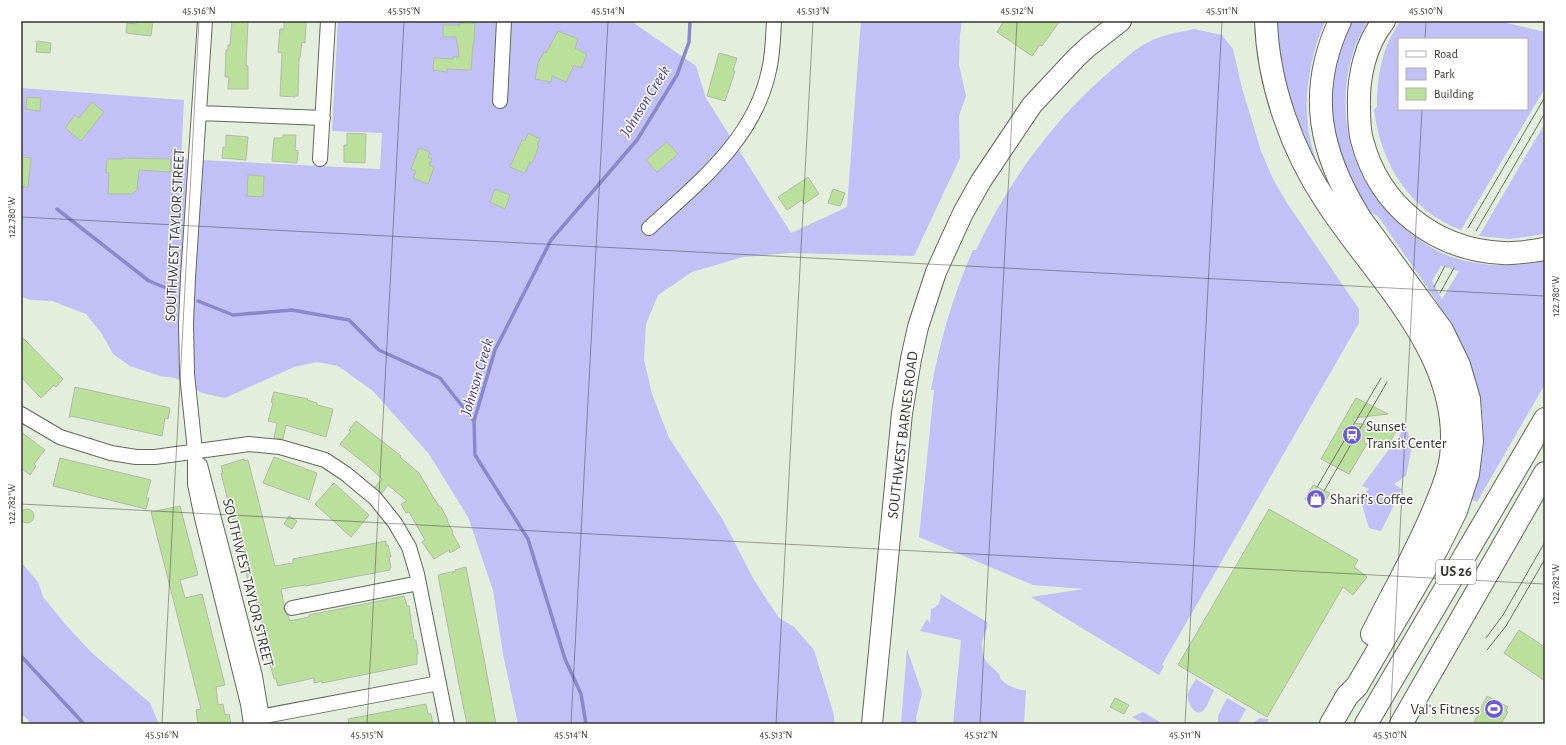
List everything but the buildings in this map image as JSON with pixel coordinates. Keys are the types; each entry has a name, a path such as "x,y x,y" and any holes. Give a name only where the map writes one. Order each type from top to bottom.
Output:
{"highway":[{"path":"1266,21 1269,51 1281,103 1290,131 1302,157 1327,203 1413,323 1434,359 1449,401 1452,432 1451,458 1445,481 1428,524 1347,680 1347,696"},
{"path":"1331,724 1347,696 1357,686 1437,549 1462,494 1468,474 1472,441 1469,399 1460,365 1442,330 1360,218 1345,193 1330,160 1321,120 1321,89 1332,36 1340,21"},
{"path":"1384,21 1369,47 1362,70 1358,94 1362,139 1370,163 1383,189 1412,220 1432,233 1455,244 1479,251 1504,254 1528,252 1545,248"},
{"name":"US 26","path":"1366,724 1545,420"},
{"name":"US 26","path":"1401,724 1544,477"}],"main road":[{"name":"SOUTHWEST BARNES ROAD","path":"872,724 902,413 912,352 933,279 963,213 981,182 1032,105 1081,54 1121,21"}],"street":[{"name":"SOUTHWEST TAYLOR STREET","path":"205,21 191,216 186,323 187,374 195,451 195,484 202,518 257,721"},
{"path":"320,160 328,21"},
{"path":"500,101 504,21"},
{"path":"649,228 723,158 748,125 760,100 768,78 772,52 774,21"},
{"path":"199,113 323,118"},
{"path":"21,414 60,437 111,453 136,457 155,457 249,444 261,444 280,447 325,460 346,474 375,498 391,518 409,547 419,583 447,724"},
{"path":"292,608 419,583"},
{"path":"257,721 439,683"}],"green space":[{"path":"338,21 631,21 696,66 706,98 791,233 847,207 861,21 962,21 959,65 966,96 959,116 960,158 914,256 789,253 743,257 692,272 658,295 646,324 644,360 652,394 669,438 723,520 754,580 779,618 794,627 814,650 834,715 834,724 518,724 503,654 493,590 468,517 429,454 373,391 338,366 317,362 294,367 225,398 202,393 175,378 160,376 130,366 113,354 102,334 86,314 52,301 31,300 21,297 21,88 184,100 181,159 380,169 382,133 332,131"},
{"path":"1277,21 1325,21 1318,38 1309,74 1307,111 1308,129 1312,147 1329,191 1297,139 1276,48"},
{"path":"1353,21 1368,21 1359,37 1352,55 1346,92 1346,112 1348,131 1358,167 1371,191 1388,212 1401,225 1432,248 1444,254 1468,262 1494,265 1520,265 1545,261 1545,384 1477,502 1472,500 1483,452 1483,417 1477,385 1466,355 1452,326 1435,299 1379,217 1368,211 1363,204 1355,189 1336,142 1332,102 1334,74 1341,46","holes":["1441,266 1459,271 1442,299 1432,281"]},
{"path":"1401,21 1499,21 1545,32 1545,88 1461,230 1426,210 1412,197 1401,183 1383,149 1374,110 1377,106 1378,84 1382,62 1389,40"},
{"path":"1194,29 1222,35 1233,49 1242,88 1261,151 1273,179 1287,203 1359,309 1359,323 1163,663 1162,665 1164,666 1159,675 1031,597 1084,589 1033,585 919,537 934,390 931,390 948,318 959,284 973,250 976,250 1003,199 1018,175 1053,129 1092,87 1142,46 1163,36"},
{"path":"1545,123 1545,234 1510,239 1479,236"},
{"path":"1406,426 1412,446 1406,476 1394,484 1402,489 1381,531 1369,528 1360,498 1369,489 1362,486"},
{"path":"21,562 38,582 43,597 65,624 91,652 150,703 159,724 31,724 21,713"},
{"path":"940,594 987,622 987,628 982,642 983,655 987,662 999,674 1000,678 1006,684 1026,690 1024,724 953,724 961,640 920,631 927,619 930,624 931,609 936,607 939,603"},
{"path":"907,649 922,693 916,718 917,724 901,724"},
{"path":"1196,679 1214,690 1204,710 1201,712 1194,711 1188,701 1189,690"},
{"path":"1227,698 1246,709 1238,724 1218,724 1218,716"},
{"path":"1143,712 1163,724 1145,724 1132,717"},
{"path":"1260,718 1269,719 1266,724 1252,724"}],"waterway":[{"name":"Johnson Creek","path":"586,724 581,694 565,659 528,539 475,455 474,421 495,350 551,240 637,140 677,75 689,42 690,21"},
{"path":"57,209 149,281 176,292"},
{"path":"198,301 233,315 292,310 349,320 379,350 440,378 474,421"},
{"path":"21,656 84,724"}],"tram line":[{"path":"1468,228 1545,97"},
{"path":"1476,231 1545,113"},
{"path":"1434,287 1445,266"},
{"path":"1440,293 1454,268"},
{"path":"1317,487 1381,378"},
{"path":"1324,491 1387,382"},
{"path":"1486,638 1503,615 1545,542"},
{"path":"1487,650 1506,626 1545,559"}],"place":[{"name":"Sunset Transit Center","path":"1352,435"},
{"name":"Sharif's Coffee","path":"1316,499"},
{"name":"Val's Fitness","path":"1494,709"}]}
